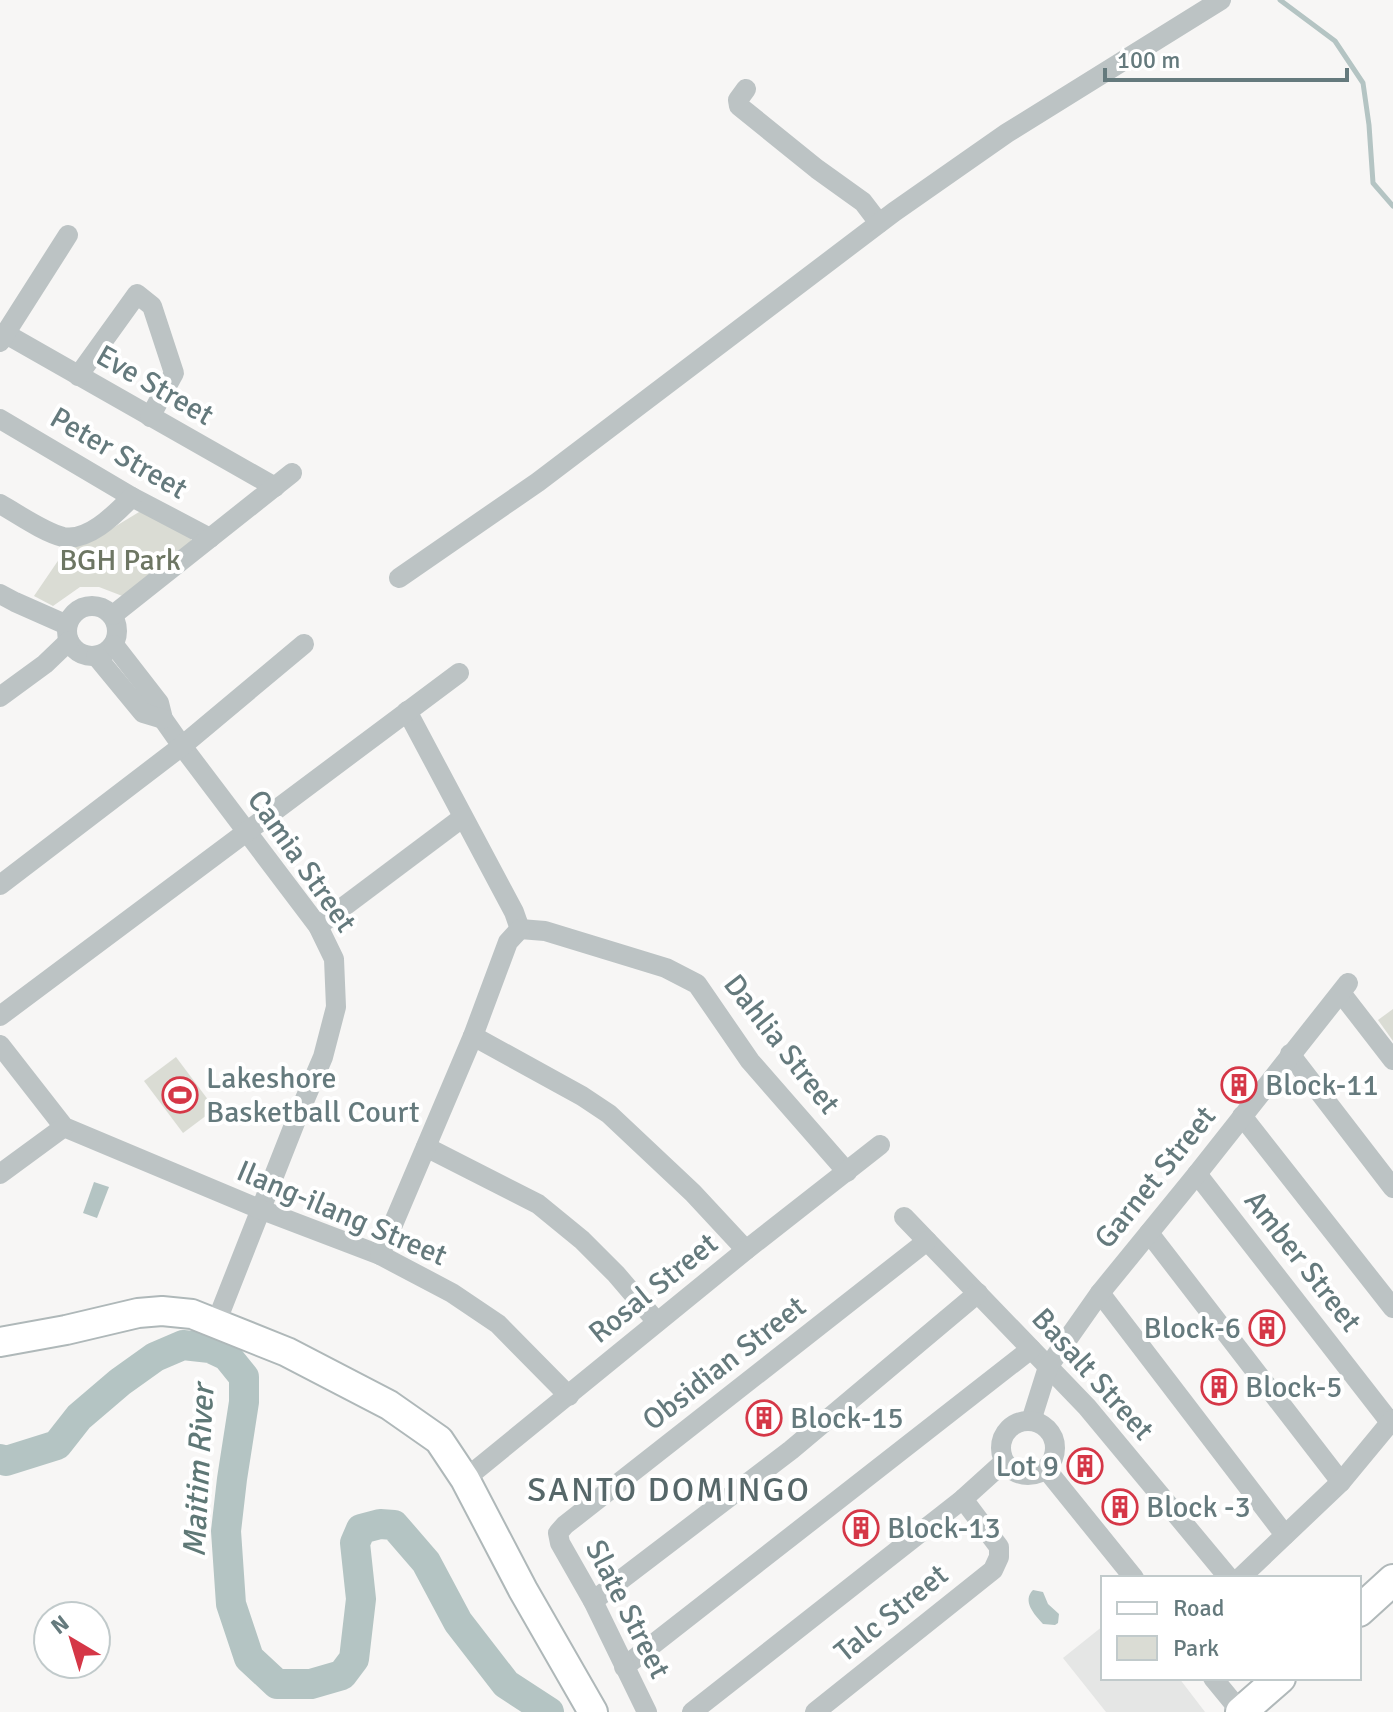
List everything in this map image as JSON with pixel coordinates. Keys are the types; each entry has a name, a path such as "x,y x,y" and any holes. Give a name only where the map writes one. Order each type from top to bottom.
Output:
{"main road":[{"path":"1361,1609 1393,1580"},
{"path":"1241,1712 1278,1680"}],"street":[{"path":"399,578 538,482 879,223 1007,133 1221,0"},
{"path":"746,89 738,100 739,106 863,202 879,223"},
{"path":"3,338 68,235"},
{"path":"78,376 137,294 152,306 174,373 150,417"},
{"name":"Eve Street","path":"3,338 78,376 275,487"},
{"name":"Peter Street","path":"0,419 132,497 210,538"},
{"path":"113,615 292,473"},
{"path":"0,504 64,537 76,536 109,521 132,497"},
{"path":"0,594 68,633 73,648 80,653 105,650 118,630 113,615 99,606 91,605 76,611 68,633 45,664 3,691"},
{"path":"0,885 182,746 304,644"},
{"name":"Camia Street","path":"105,650 159,703 163,719 318,926 334,959 336,1007 323,1057 216,1323"},
{"path":"0,1016 459,673"},
{"path":"380,1255 473,1036 508,942 520,929 514,912 407,711"},
{"path":"318,926 462,818"},
{"name":"Dahlia Street","path":"520,929 545,931 603,948 666,968 697,984 750,1061 847,1172"},
{"name":"Garnet Street","path":"1031,1421 1048,1367 1100,1293 1345,988 1393,1060"},
{"path":"473,1036 609,1114 693,1193 746,1250"},
{"path":"0,1045 64,1127 0,1174"},
{"path":"1290,1054 1393,1188"},
{"path":"1242,1116 1393,1308"},
{"name":"Ilang-ilang Street","path":"64,1127 262,1210 380,1255 452,1293 498,1324 569,1396"},
{"name":"Rosal Street","path":"465,1479 880,1145"},
{"path":"426,1147 538,1204 582,1240 657,1322"},
{"name":"Amber Street","path":"1197,1174 1392,1420"},
{"name":"Basalt Street","path":"904,1217 1087,1407 1227,1576"},
{"path":"1149,1233 1341,1482"},
{"name":"Obsidian Street","path":"558,1533 927,1241"},
{"path":"593,1601 791,1450 978,1293"},
{"path":"1100,1293 1285,1535"},
{"path":"0,1342 138,1313 162,1311 192,1314 287,1352 389,1405 439,1440 465,1479 523,1590 593,1712"},
{"path":"624,1667 1031,1349"},
{"path":"1242,1576 1341,1482 1392,1420"},
{"path":"1031,1421 1050,1432 1054,1453 1046,1469 1021,1475 1004,1462 1001,1443 1012,1426 1031,1421"},
{"path":"692,1712 963,1499 1004,1462"},
{"path":"1046,1469 1132,1576"},
{"name":"Talc Street","path":"815,1712 993,1570 999,1557 999,1547 963,1499"},
{"name":"Slate Street","path":"558,1533 560,1543 593,1601 647,1712"},
{"path":"1215,1680 1241,1712"}],"shaded area":[{"path":"94,1182 109,1187 97,1218 83,1213"},
{"path":"1033,1590 1043,1592 1048,1604 1059,1614 1058,1623 1043,1624 1036,1616 1029,1603"},
{"path":"1101,1628 1101,1680 1181,1680 1205,1712 1106,1712 1063,1658"}],"green space":[{"name":"BGH Park","path":"144,509 191,535 191,545 125,597 99,587 80,587 53,606 34,596 66,549 88,543"},
{"path":"1393,1009 1393,1041 1378,1020"},
{"name":"Lakeshore Basketball Court","path":"176,1057 215,1109 183,1133 144,1081"}],"waterway":[{"path":"1280,0 1335,41 1363,83 1373,183 1393,206"},
{"name":"Maitim River","path":"0,1459 6,1461 57,1445 79,1417 155,1357 183,1345 210,1348 227,1356 244,1377 244,1402 226,1531 231,1604 249,1658 277,1684 311,1684 342,1675 354,1659 361,1599 355,1543 361,1529 380,1524 394,1525 426,1562 458,1622 506,1684 549,1712"}],"place":[{"name":"Block-11","path":"1239,1085"},
{"name":"Lakeshore Basketball Court","path":"180,1095"},
{"name":"Block-6","path":"1267,1328"},
{"name":"Block-5","path":"1219,1387"},
{"name":"Block-15","path":"764,1418"},
{"name":"Lot 9","path":"1085,1466"},
{"name":"Block -3","path":"1120,1507"},
{"name":"Block-13","path":"861,1528"}],"district":[{"name":"SANTO DOMINGO","path":"669,1489"}]}
